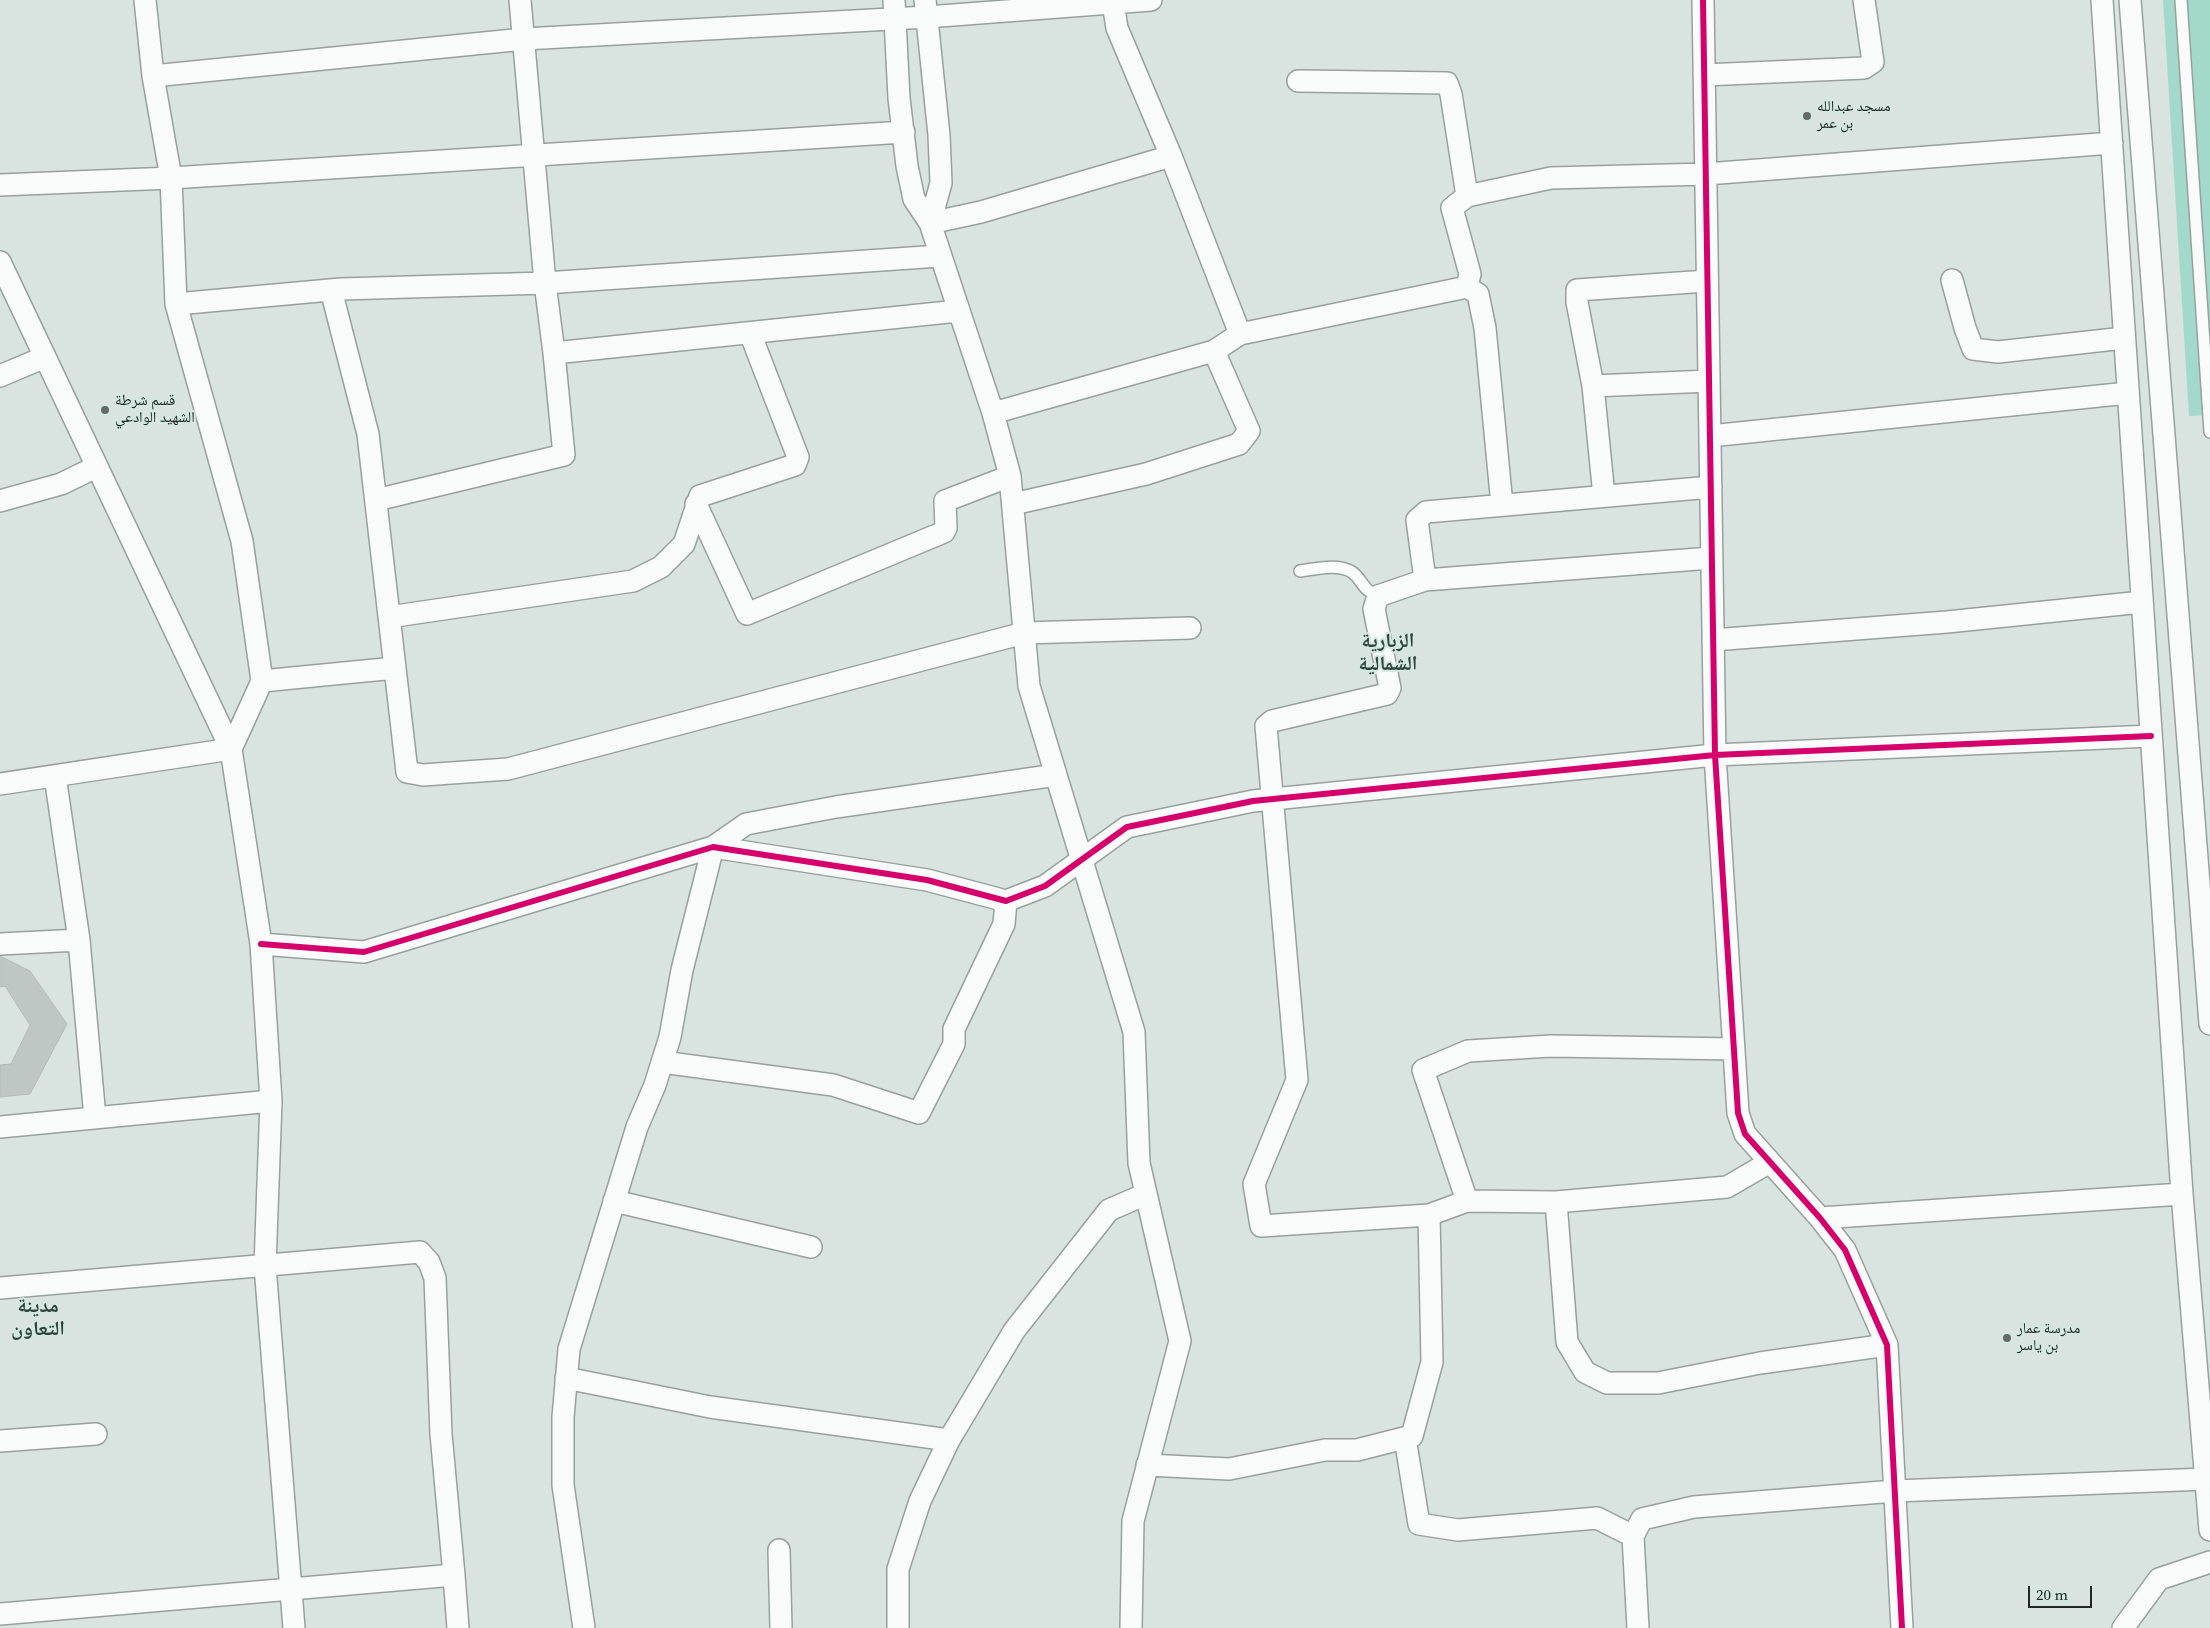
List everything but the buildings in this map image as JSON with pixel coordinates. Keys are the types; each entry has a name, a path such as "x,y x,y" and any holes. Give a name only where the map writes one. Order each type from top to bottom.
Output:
{"street":[{"path":"145,0 153,76 170,178 176,304 242,541 262,681 231,749"},
{"path":"376,500 564,455 545,283 520,0"},
{"path":"153,76 524,39 894,9 1113,3 1151,0"},
{"path":"1703,0 1715,756 1738,1113 1745,1134 1820,1218 1845,1250 1887,1345 1902,1628"},
{"path":"1704,75 1864,68 1873,62 1864,0"},
{"path":"2102,0 2182,1194 2210,1530"},
{"path":"2130,0 2210,1024"},
{"path":"1113,3 1117,28 1171,156 1240,334"},
{"path":"926,8 939,135 941,183 930,222"},
{"path":"894,9 899,98 907,166 914,199 930,222 993,414 1010,476 1028,686 1134,1032 1139,1163 1180,1341 1133,1521 1131,1628"},
{"path":"1298,81 1447,83 1451,94 1468,196"},
{"path":"0,185 170,178 904,132"},
{"path":"1467,287 1470,274 1452,208 1468,196 1551,178 1706,174 2112,142"},
{"path":"930,222 980,212 1171,156"},
{"path":"176,304 332,290 545,283 940,256"},
{"path":"0,262 231,749 261,944 271,1101 265,1266 294,1628"},
{"path":"1604,496 1593,386 1577,302 1577,290 1707,280"},
{"path":"1952,280 1965,328 1974,349 1998,352 2124,338"},
{"path":"993,414 1214,351 1240,334 1467,287 1478,294 1485,328 1502,506"},
{"path":"332,290 368,434 407,772 423,775 508,769 1024,633 1190,628"},
{"path":"554,353 958,311"},
{"path":"389,617 632,581 661,567 684,544 700,496 795,465 798,456 750,333"},
{"path":"1013,504 1146,474 1240,444 1249,432 1214,351"},
{"path":"0,376 45,357"},
{"path":"1593,386 1709,381"},
{"path":"1710,436 2128,393"},
{"path":"0,501 61,484 96,467"},
{"path":"696,504 747,614 944,532 946,528 945,501 1010,476"},
{"path":"1425,580 1417,520 1426,512 1711,487"},
{"path":"1712,558 1425,580 1378,596 1374,609 1390,688 1386,694 1272,721 1266,726 1297,1080 1254,1184 1262,1226 1428,1215 1467,1201 1556,1202 1727,1187 1770,1162"},
{"path":"1713,640 1938,622 2142,602"},
{"path":"262,681 395,668"},
{"path":"713,848 927,880 1006,901 1045,886 1127,827 1253,802 1715,756 2151,736"},
{"path":"0,784 231,749"},
{"path":"261,944 364,952 713,848 746,824 836,807 1056,775"},
{"path":"56,776 79,940 95,1118"},
{"path":"584,1628 563,1485 563,1417 569,1349 637,1127 655,1085 670,1037 682,970 713,848"},
{"path":"662,1062 833,1085 919,1113 954,1044 954,1029 1004,924 1006,901"},
{"path":"0,944 79,940"},
{"path":"1467,1201 1423,1070 1468,1051 1551,1046 1734,1049"},
{"path":"0,1127 271,1101"},
{"path":"898,1628 898,1569 920,1501 949,1440 1014,1331 1109,1210 1146,1194"},
{"path":"1820,1218 2182,1194"},
{"path":"614,1201 811,1247"},
{"path":"1556,1202 1567,1342 1585,1372 1607,1383 1658,1383 1760,1363 1887,1345"},
{"path":"1147,1465 1229,1469 1325,1450 1357,1450 1412,1436 1432,1362 1428,1215"},
{"path":"0,1288 420,1252 429,1262 435,1278 440,1434 458,1628"},
{"path":"566,1378 710,1407 949,1440"},
{"path":"0,1441 96,1434"},
{"path":"1404,1438 1419,1524 1458,1530 1597,1518 1633,1536"},
{"path":"1638,1628 1633,1536 1642,1519 1694,1507 1894,1491 2206,1479"},
{"path":"779,1550 781,1628"},
{"path":"2124,1628 2159,1580 2210,1562"},
{"path":"0,1614 454,1575"}],"lane":[{"path":"2181,0 2210,432"},
{"path":"1300,570 1341,568 1352,572 1368,592 1378,596"}],"green space":[{"path":"2163,0 2210,0 2210,415 2189,416"}],"cycle path":[{"path":"1703,0 1715,755 1738,1113 1745,1134 1820,1218 1845,1250 1887,1345 1902,1628"},
{"path":"261,944 364,952 713,847 927,880 1006,901 1045,886 1127,827 1253,801 1715,755 2151,736"}],"place":[{"name":"مسجد عبدالله بن عمر","path":"1807,116"},
{"name":"قسم شرطة الشهيد الوادعي","path":"105,410"},
{"name":"مدرسة عمار بن ياسر","path":"2007,1338"}],"district":[{"name":"الزبارية الشمالية","path":"1388,654"},
{"name":"مدينة التعاون","path":"38,1318"}]}
